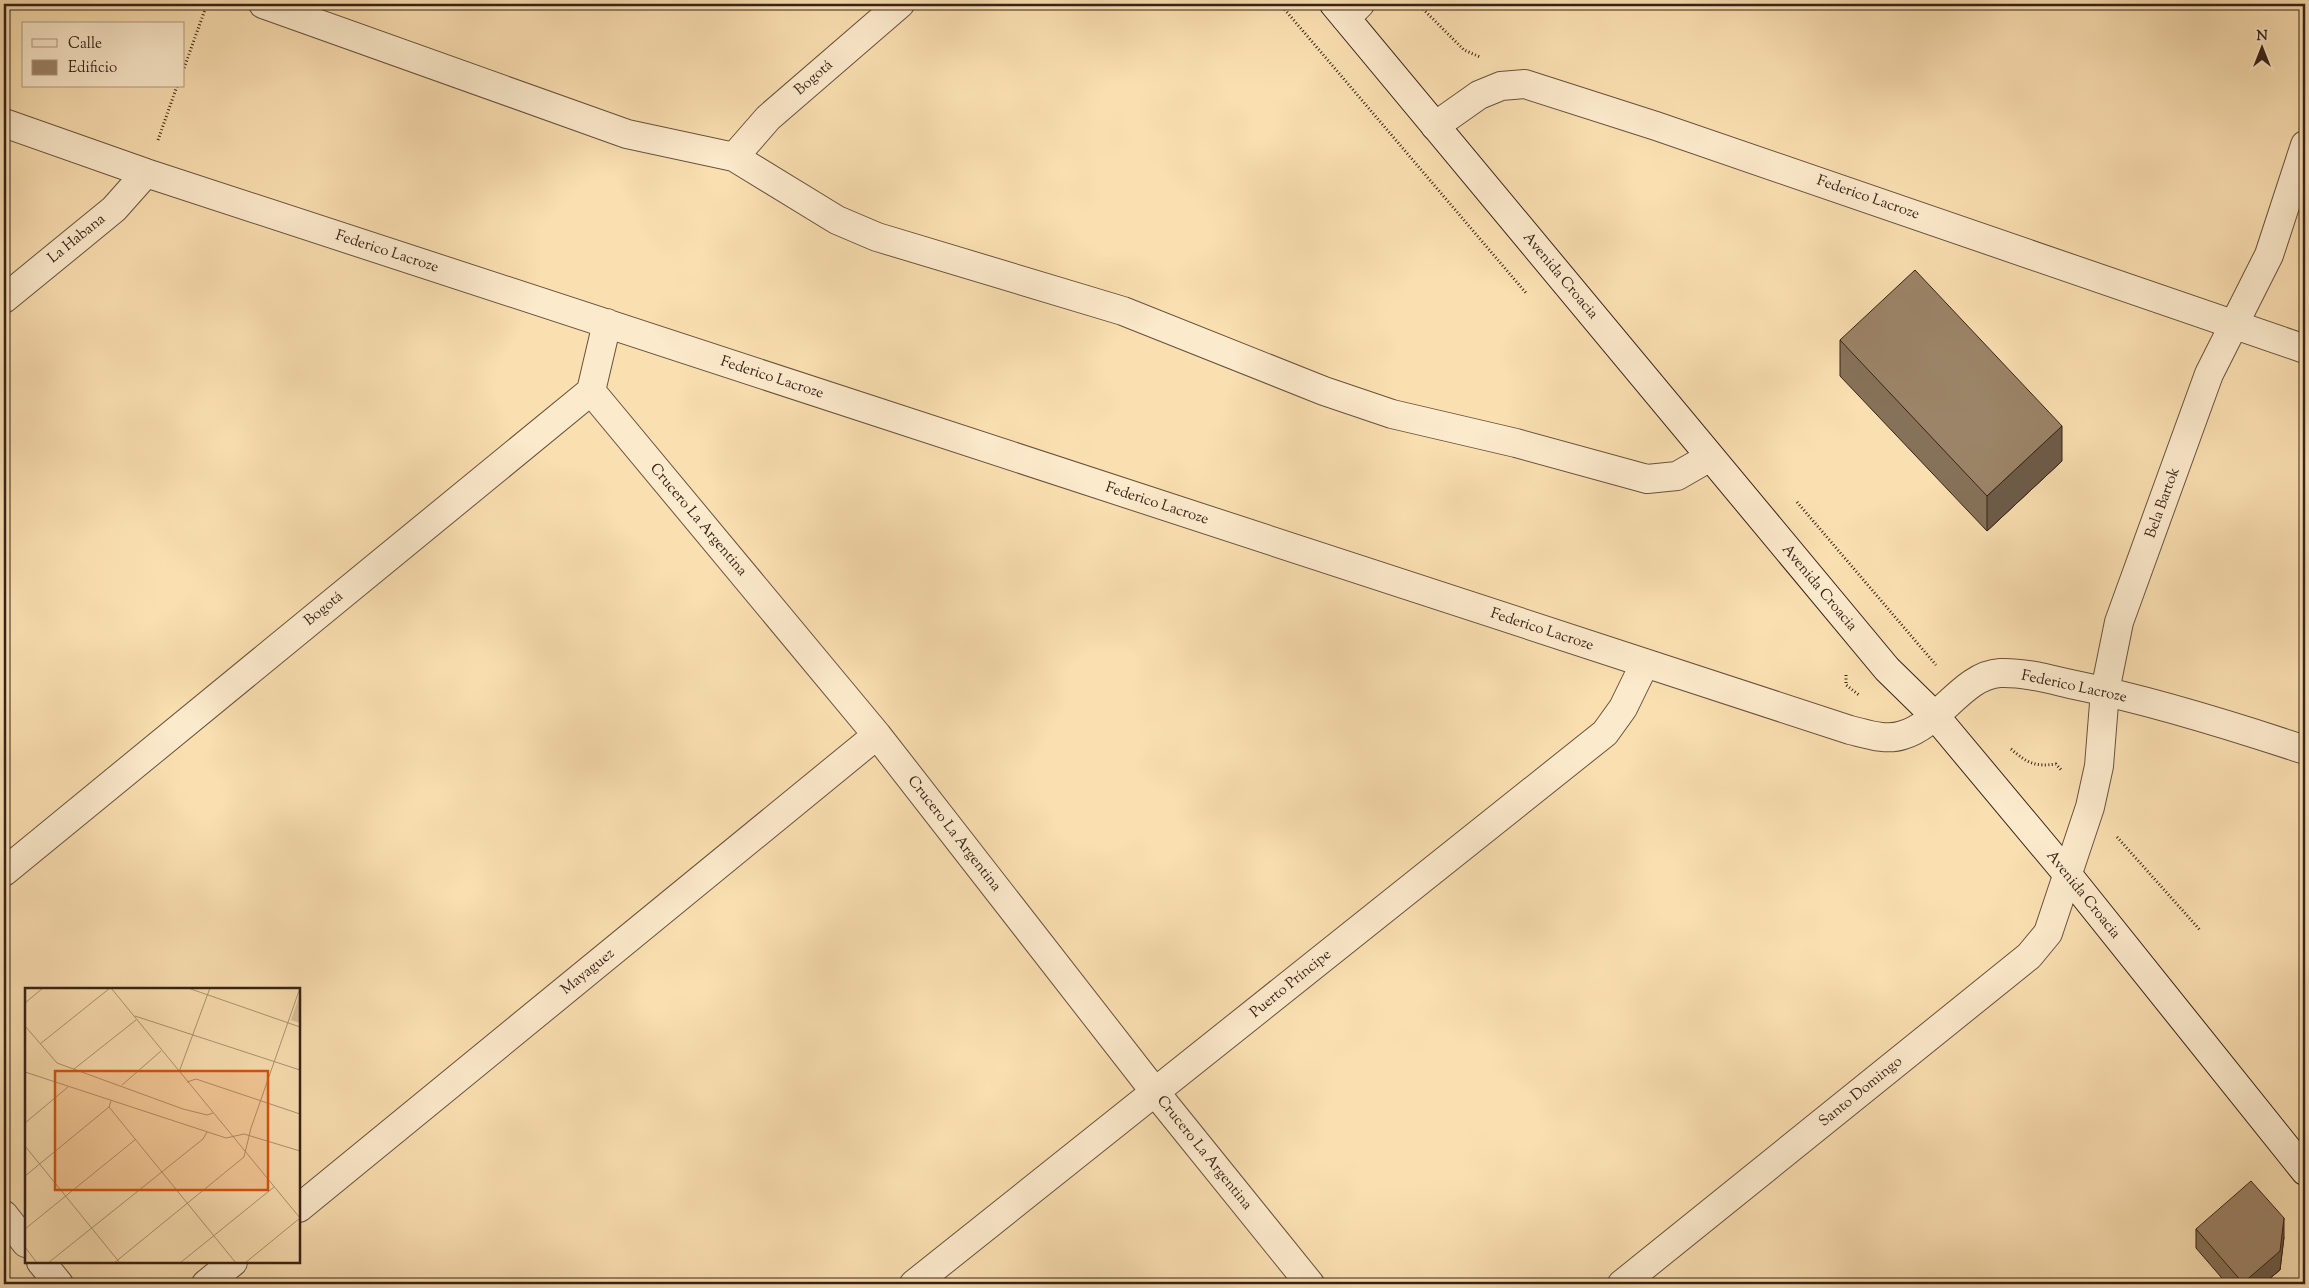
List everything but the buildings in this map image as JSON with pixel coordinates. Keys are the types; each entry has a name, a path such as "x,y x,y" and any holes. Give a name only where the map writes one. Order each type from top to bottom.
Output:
{"street":[{"path":"263,4 627,134 734,157 837,220 877,237 1123,311 1324,391 1392,414 1516,443 1647,479 1678,476 1710,457"},
{"name":"Bogotá","path":"734,157 768,118 900,4"},
{"name":"Avenida Croacia","path":"1347,9 1435,126 1888,669 1936,717 2068,875 2305,1170"},
{"name":"Federico Lacroze","path":"1435,126 1479,95 1501,86 1525,84 1656,126 2305,348"},
{"name":"Federico Lacroze","path":"4,123 146,173 1850,730 1883,737 1903,735 1936,717 1974,681 1999,673 2043,678 2105,691 2305,750"},
{"name":"Bela Bartok","path":"2068,875 2090,807 2099,766 2105,691 2119,622 2209,374 2236,324 2269,255 2305,146"},
{"name":"La Habana","path":"4,299 114,209 146,173"},
{"path":"591,391 606,324"},
{"name":"Bogotá","path":"4,872 591,391"},
{"name":"Crucero La Argentina","path":"591,391 877,735 1155,1092 1310,1284"},
{"name":"Puerto Príncipe","path":"914,1284 1606,733 1624,708 1645,664"},
{"name":"Mayaguez","path":"300,1207 877,735"},
{"name":"Santo Domingo","path":"1622,1284 2029,956 2048,933 2068,875"},
{"path":"4,1216 25,1242"},
{"path":"42,1263 60,1284"},
{"path":"206,1284 232,1263"}],"path":[{"path":"185,65 207,4"},
{"path":"1418,4 1464,50 1499,66 1495,88"},
{"path":"146,173 176,88"},
{"path":"1794,499 1961,694"},
{"path":"2006,745 2023,760 2040,766 2056,764 2090,807 2200,930"}]}
